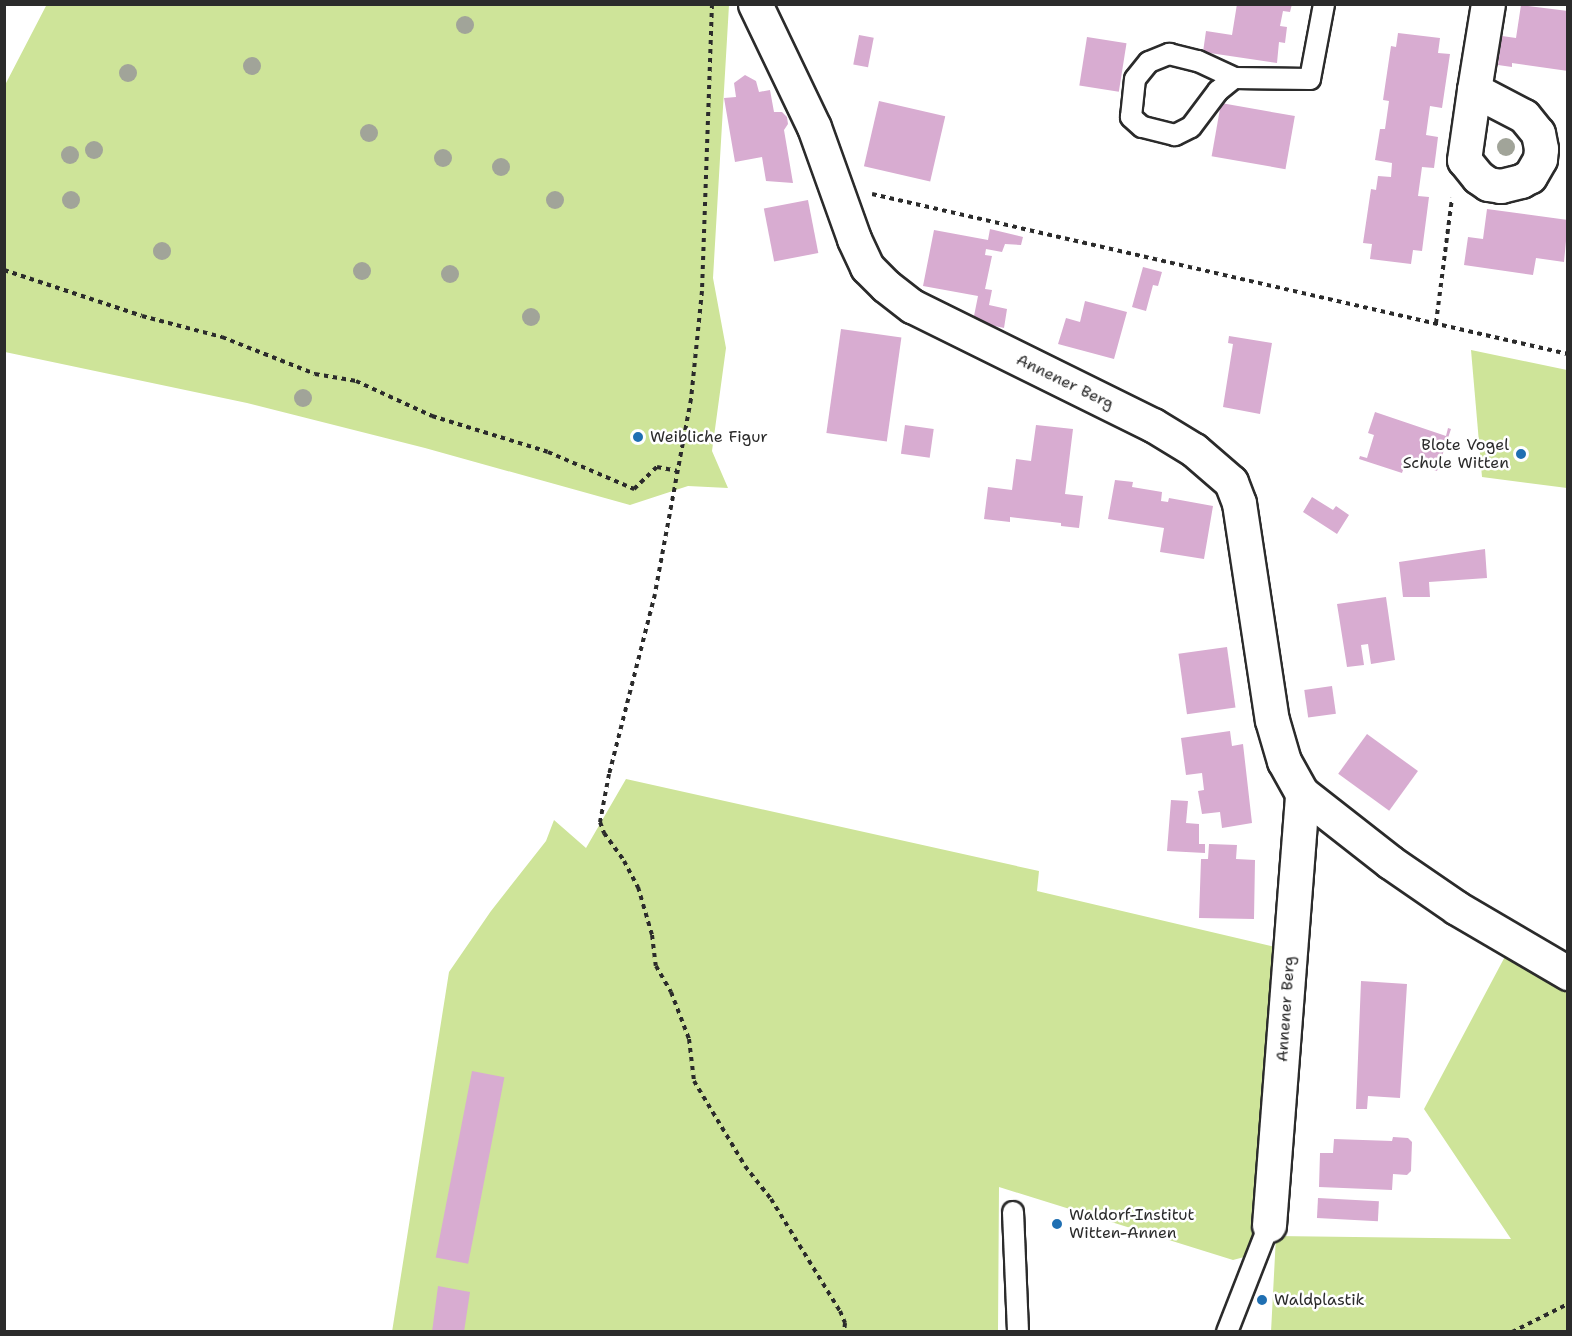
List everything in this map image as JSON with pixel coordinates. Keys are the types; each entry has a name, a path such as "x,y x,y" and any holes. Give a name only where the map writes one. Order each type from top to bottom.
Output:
{"street":[{"name":"Annener Berg","path":"755,4 814,127 854,239 867,267 903,299 1153,425 1194,450 1231,482 1239,503 1272,720 1284,761 1302,793 1390,862 1457,908 1568,973"},
{"path":"1474,90 1524,116 1538,133 1541,149 1536,168 1530,176 1511,185 1488,183 1478,177 1464,160 1474,90 1488,4"},
{"name":"Annener Berg","path":"1269,1225 1302,793"}],"lane":[{"path":"1234,78 1218,91 1191,127 1175,135 1142,127 1131,117 1135,79 1149,62 1168,54 1198,61 1234,78 1310,79 1324,4"},
{"path":"1013,1212 1018,1332"},
{"path":"1227,1332 1269,1225"}],"path":[{"path":"712,4 708,184 702,291 691,399 654,594 609,774 600,822 604,833 624,861 638,887 652,935 656,966 670,992 689,1039 694,1081 745,1166 771,1199 840,1311 845,1323 844,1332"},
{"path":"1436,323 1452,192 1464,160"},
{"path":"836,188 859,190 1568,354"},
{"path":"4,270 73,295 222,338 315,374 356,381 432,416 548,452 634,489 657,467 677,471"},
{"path":"1512,1332 1568,1304"}],"green space":[{"path":"47,4 729,5 713,278 726,348 712,451 728,488 688,486 630,505 425,448 247,403 5,352 5,85"},
{"path":"1471,350 1567,370 1567,488 1482,477"},
{"path":"626,779 1039,871 1037,891 1275,947 1256,1223 1248,1256 1233,1260 999,1187 998,1331 392,1332 449,972 491,911 546,841 554,820 586,848"},
{"path":"1509,949 1567,983 1567,1331 1271,1332 1276,1236 1511,1239 1424,1109"}],"building":[{"path":"1237,4 1292,4 1290,12 1283,11 1280,26 1287,27 1285,43 1279,42 1277,63 1203,52 1206,31 1232,35"},
{"path":"1521,5 1568,11 1568,71 1512,63 1512,67 1498,65 1502,36 1516,38"},
{"path":"1398,33 1440,38 1438,53 1450,54 1442,108 1430,106 1426,135 1438,137 1434,168 1422,167 1418,196 1429,197 1422,251 1413,250 1411,264 1370,259 1372,244 1363,243 1371,189 1376,190 1378,176 1391,177 1392,163 1375,160 1380,129 1385,129 1389,101 1383,100 1391,46 1396,47"},
{"path":"859,35 874,38 868,67 853,64"},
{"path":"1087,37 1127,43 1119,92 1079,85"},
{"path":"745,75 756,81 759,92 770,90 774,112 782,112 787,117 788,124 784,130 793,183 766,181 762,157 735,162 724,98 736,97 734,83"},
{"path":"879,101 945,116 930,182 864,166"},
{"path":"1221,103 1295,116 1285,169 1212,156"},
{"path":"808,200 818,253 774,262 764,209"},
{"path":"1487,209 1568,220 1564,262 1536,258 1533,275 1464,265 1468,237 1483,239"},
{"path":"990,229 1023,237 1021,245 1005,244 1002,252 986,249 985,255 992,256 985,289 992,290 989,305 1007,309 1004,328 973,321 978,296 923,286 934,230 988,240"},
{"path":"1143,267 1162,272 1158,286 1153,285 1146,311 1132,307"},
{"path":"1085,301 1127,312 1114,359 1058,344 1066,318 1080,322"},
{"path":"841,329 901,337 887,441 826,433"},
{"path":"1229,336 1272,343 1260,414 1223,407 1233,344 1228,343"},
{"path":"1375,412 1446,436 1448,428 1451,429 1437,471 1406,461 1402,473 1359,459 1360,456 1367,458 1374,435 1368,433"},
{"path":"905,425 934,429 930,458 901,454"},
{"path":"1036,425 1073,429 1065,494 1083,496 1079,528 1061,526 1061,523 1010,517 1010,522 984,519 988,487 1012,490 1016,459 1031,461"},
{"path":"1115,480 1133,482 1132,487 1162,492 1161,501 1168,502 1169,498 1213,506 1204,559 1160,552 1164,528 1108,519"},
{"path":"1312,497 1333,510 1336,506 1349,515 1337,534 1303,512"},
{"path":"1485,549 1487,578 1429,582 1430,597 1403,597 1399,562"},
{"path":"1386,597 1395,660 1371,664 1368,644 1361,645 1364,665 1347,667 1337,604"},
{"path":"1227,647 1235,707 1187,714 1178,654"},
{"path":"1332,686 1336,714 1308,718 1304,690"},
{"path":"1230,731 1232,746 1243,744 1252,823 1222,828 1220,812 1202,814 1198,791 1204,790 1202,773 1186,775 1181,738"},
{"path":"1367,734 1418,771 1389,811 1338,774"},
{"path":"1171,800 1188,801 1186,823 1199,824 1199,844 1205,844 1205,853 1167,851"},
{"path":"1209,844 1237,845 1236,859 1255,860 1254,919 1199,918 1201,859 1208,859"},
{"path":"1361,981 1407,984 1400,1098 1368,1096 1367,1109 1356,1109"},
{"path":"472,1071 504,1077 468,1264 436,1258"},
{"path":"1393,1137 1408,1138 1412,1142 1411,1171 1407,1175 1393,1174 1392,1190 1319,1187 1320,1153 1333,1153 1334,1139 1392,1141"},
{"path":"1318,1198 1379,1201 1378,1221 1317,1218"},
{"path":"438,1286 470,1292 464,1332 432,1332"}],"place":[{"name":"Weibliche Figur","path":"638,437"},
{"name":"Blote Vogel Schule Witten","path":"1521,454"},
{"name":"Waldorf-Institut Witten-Annen","path":"1057,1224"},
{"name":"Waldplastik","path":"1262,1300"}]}
